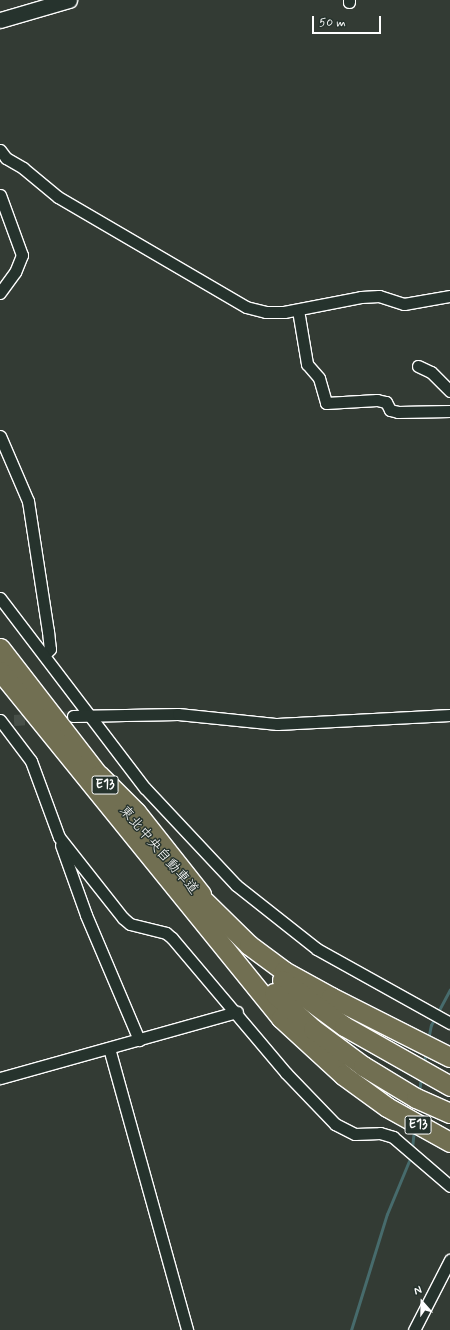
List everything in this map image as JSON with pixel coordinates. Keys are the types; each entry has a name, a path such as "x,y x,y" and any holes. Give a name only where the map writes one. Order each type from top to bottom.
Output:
{"highway":[{"name":"東北中央自動車道","path":"0,648 91,776"},
{"name":"東北中央自動車道","path":"0,671 91,776 212,921"},
{"name":"E13","path":"212,921 291,975 403,1035 450,1057"},
{"name":"E13","path":"212,921 304,998 344,1026 450,1086"},
{"name":"E13","path":"212,921 313,1029 363,1066 394,1085 450,1113"},
{"name":"E13","path":"212,921 263,998 300,1037 344,1075 388,1107 450,1142"}],"main road":[{"path":"0,20 69,0"}],"street":[{"path":"0,150 6,158 23,168 58,197 246,307 266,312 298,310 361,297 379,296 404,304 450,296"},
{"path":"0,195 20,242 22,255 15,272 0,293"},
{"path":"298,310 307,364 319,378 326,403 377,400 386,402 390,410 398,412 450,411"},
{"path":"418,366 431,372 450,391"},
{"path":"0,436 28,501 50,649 44,655"},
{"path":"0,598 157,802 236,885 317,949 445,1020"},
{"path":"73,716 178,714 277,724 450,715"},
{"path":"1,721 14,720"},
{"path":"1,721 31,761 83,908 139,1040"},
{"path":"59,837 123,918 130,924 166,933 172,938 237,1012 286,1073 335,1124 355,1134 380,1133 393,1137 450,1186"},
{"path":"0,1078 237,1012"},
{"path":"109,1048 187,1330"},
{"path":"414,1330 450,1260"}],"waterway":[{"path":"428,1040 431,1025 450,990"},
{"path":"424,1063 426,1051"},
{"path":"419,1093 421,1077"},
{"path":"412,1148 414,1130"},
{"path":"351,1330 387,1214 411,1156"}],"tunnel":[{"path":"14,720 73,716"}]}
